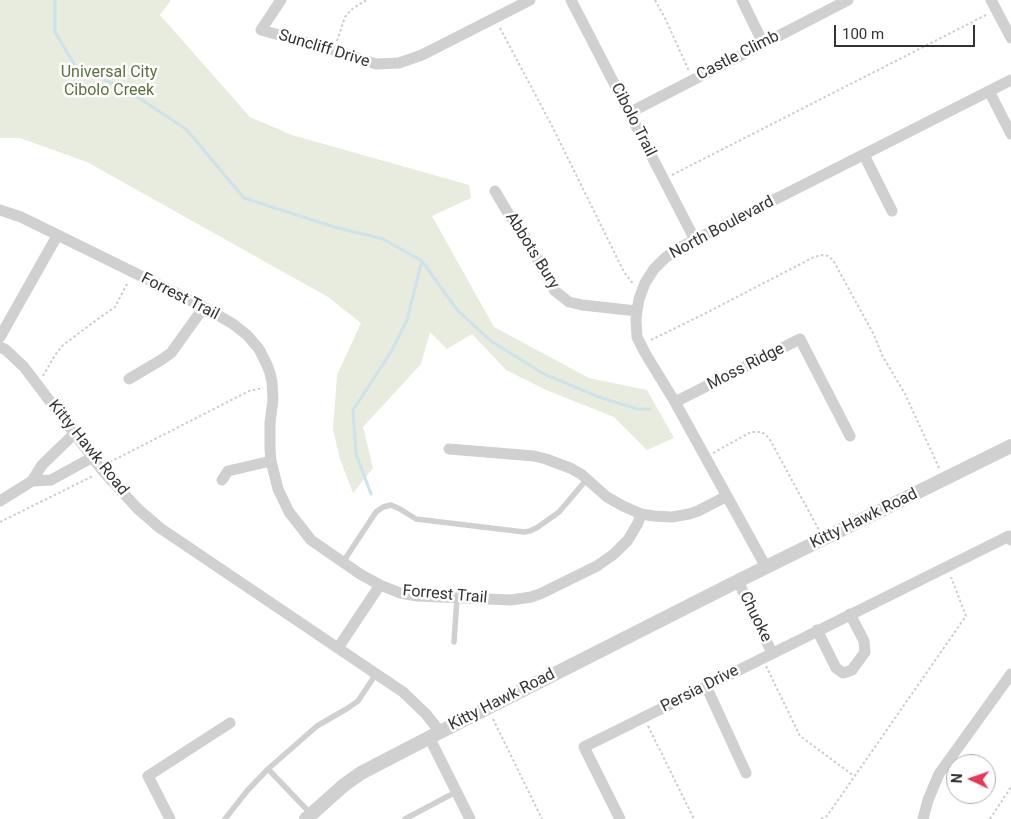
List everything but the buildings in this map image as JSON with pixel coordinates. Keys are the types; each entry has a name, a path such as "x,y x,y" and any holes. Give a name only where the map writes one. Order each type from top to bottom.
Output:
{"street":[{"name":"Suncliff Drive","path":"281,0 260,30 376,64 399,63 422,55 530,0"},
{"name":"Cibolo Trail","path":"571,0 695,240"},
{"path":"742,0 763,43"},
{"name":"Castle Climb","path":"629,112 848,0"},
{"path":"994,5 1011,38"},
{"name":"North Boulevard","path":"766,567 675,402 641,345 636,320 639,299 645,283 654,269 679,248 1011,80"},
{"path":"989,91 1011,134"},
{"path":"864,155 892,211"},
{"name":"Abbots Bury","path":"495,190 508,213 524,235 554,291 569,302 637,311"},
{"name":"Forrest Trail","path":"0,210 20,217 204,307 233,324 247,335 259,349 267,365 273,387 270,422 271,461 278,489 289,512 311,540 360,574 380,585 408,595 511,600 530,597 597,566 614,554 628,540 641,514"},
{"path":"0,337 57,236"},
{"path":"129,379 170,353 204,307"},
{"name":"Moss Ridge","path":"675,402 800,339 850,436"},
{"name":"Kitty Hawk Road","path":"0,347 6,350 24,367 100,468 138,509 160,528 403,692 426,714 434,734 1011,446"},
{"path":"0,501 32,481 42,465 75,433"},
{"path":"449,449 534,456 546,459 570,468 608,497 641,514 663,517 681,516 698,511 726,496"},
{"path":"32,481 51,480 93,457"},
{"path":"222,480 228,471 271,461"},
{"name":"Persia Drive","path":"620,819 584,747 817,630 1010,538"},
{"name":"Chuoke","path":"738,581 767,655"},
{"path":"338,648 380,585"},
{"path":"817,630 836,668 844,673 852,670 865,652 864,641 850,614"},
{"path":"923,819 928,800 939,774 1011,674"},
{"path":"706,686 746,773"},
{"path":"170,819 148,776 230,724"},
{"path":"311,817 344,785 361,773 434,734 456,792 470,819"}],"lane":[{"path":"344,562 376,512 383,507 391,506 400,509 416,520 524,532 538,527 559,512 587,480"},
{"path":"454,642 457,598"},
{"path":"225,819 247,790 268,768 317,726 358,701 376,674"},
{"path":"268,768 311,817"},
{"path":"404,819 456,792"}],"path":[{"path":"333,50 345,17 350,10 367,0"},
{"path":"655,0 693,79"},
{"path":"663,180 994,5"},
{"path":"495,18 553,128 624,272 632,283 642,290"},
{"path":"641,345 814,257 828,256 833,260 874,335 882,355 905,394 944,479"},
{"path":"37,384 63,345 115,307 133,273"},
{"path":"0,522 94,475 100,468 249,391 273,387"},
{"path":"705,458 752,432 762,432 769,438 824,538"},
{"path":"821,819 826,816 966,616 946,567"},
{"path":"767,655 800,736 854,776"},
{"path":"487,708 542,819"},
{"path":"644,717 694,819"},
{"path":"990,819 1011,787"}],"green space":[{"name":"Universal City Cibolo Creek","path":"0,0 171,0 160,15 250,117 292,135 469,185 471,198 432,216 494,327 589,378 647,390 674,438 647,450 614,417 546,390 506,370 472,334 447,349 430,332 421,364 363,427 373,468 353,493 340,459 333,430 337,375 361,323 328,297 87,162 20,138 0,138"}],"waterway":[{"path":"55,0 55,32 76,67 127,90 186,129 244,198 334,227 383,239 422,261 458,311 491,341 544,374 599,397 638,409 650,409"},
{"path":"371,494 356,454 353,410 391,352 407,320 422,261"}]}
